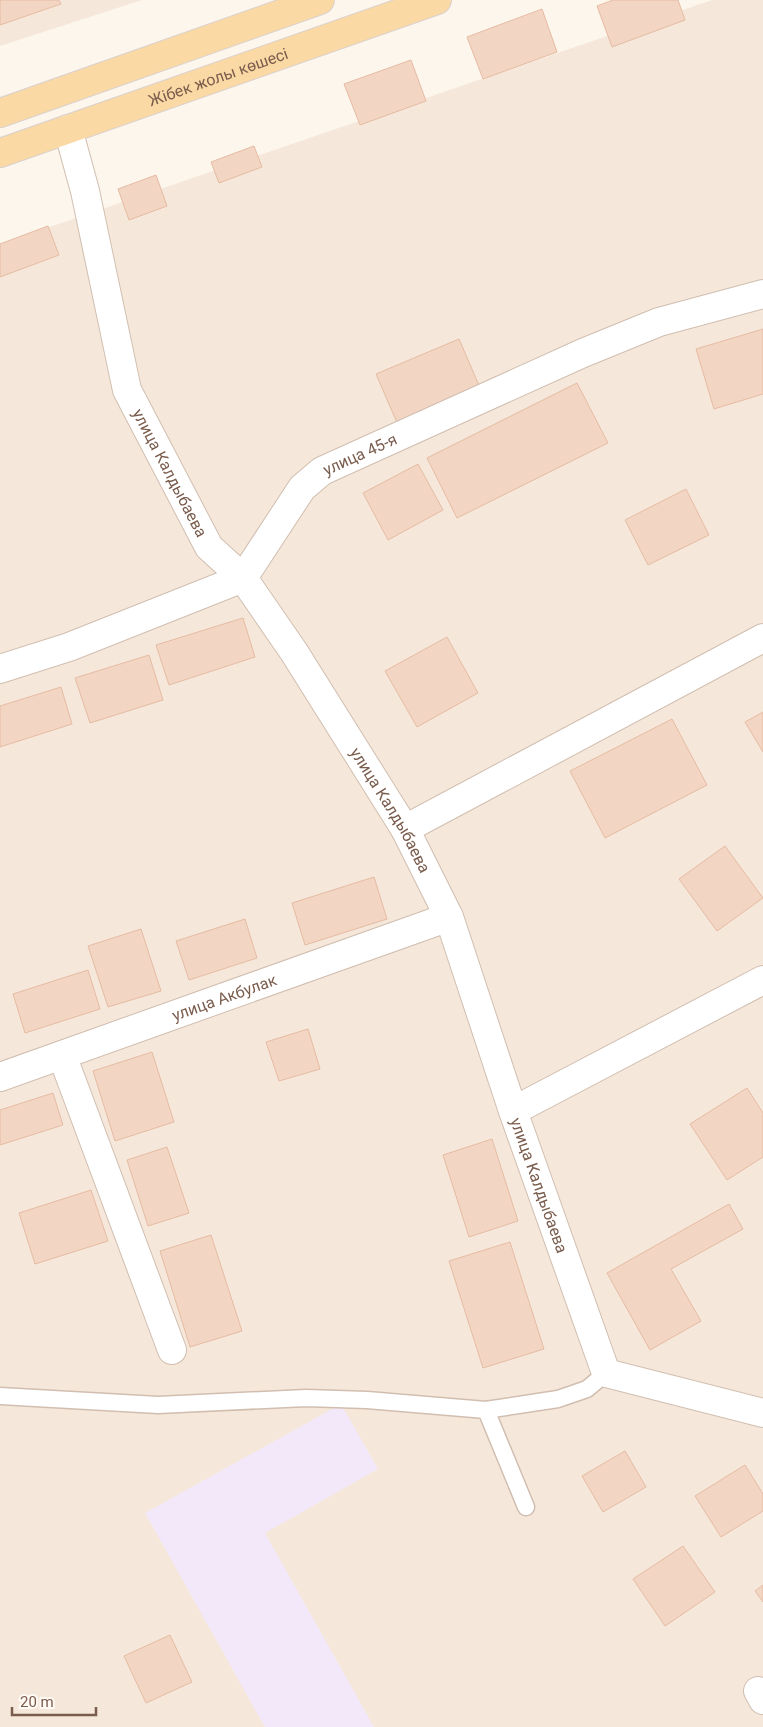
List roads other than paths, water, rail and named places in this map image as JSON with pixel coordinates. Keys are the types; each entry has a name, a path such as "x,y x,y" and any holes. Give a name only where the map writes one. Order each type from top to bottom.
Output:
{"main road":[{"path":"0,113 320,0"},
{"name":"Жібек жолы көшесі","path":"0,153 436,0"}],"street":[{"name":"улица Калдыбаева","path":"68,129 85,191 127,390 209,547 243,578 294,652 405,829 448,917 513,1111 606,1373"},
{"name":"улица 45-я","path":"243,578 302,488 322,471 583,353 651,326 763,294"},
{"path":"0,669 69,647 243,578"},
{"path":"405,829 763,638"},
{"name":"улица Акбулак","path":"0,1077 448,917"},
{"path":"513,1111 763,980"},
{"path":"62,1055 172,1350"},
{"path":"606,1373 759,1408"}],"lane":[{"path":"0,1396 158,1405 306,1398 358,1399 486,1410 558,1398 587,1390 606,1373"},
{"path":"486,1410 526,1507"}]}
